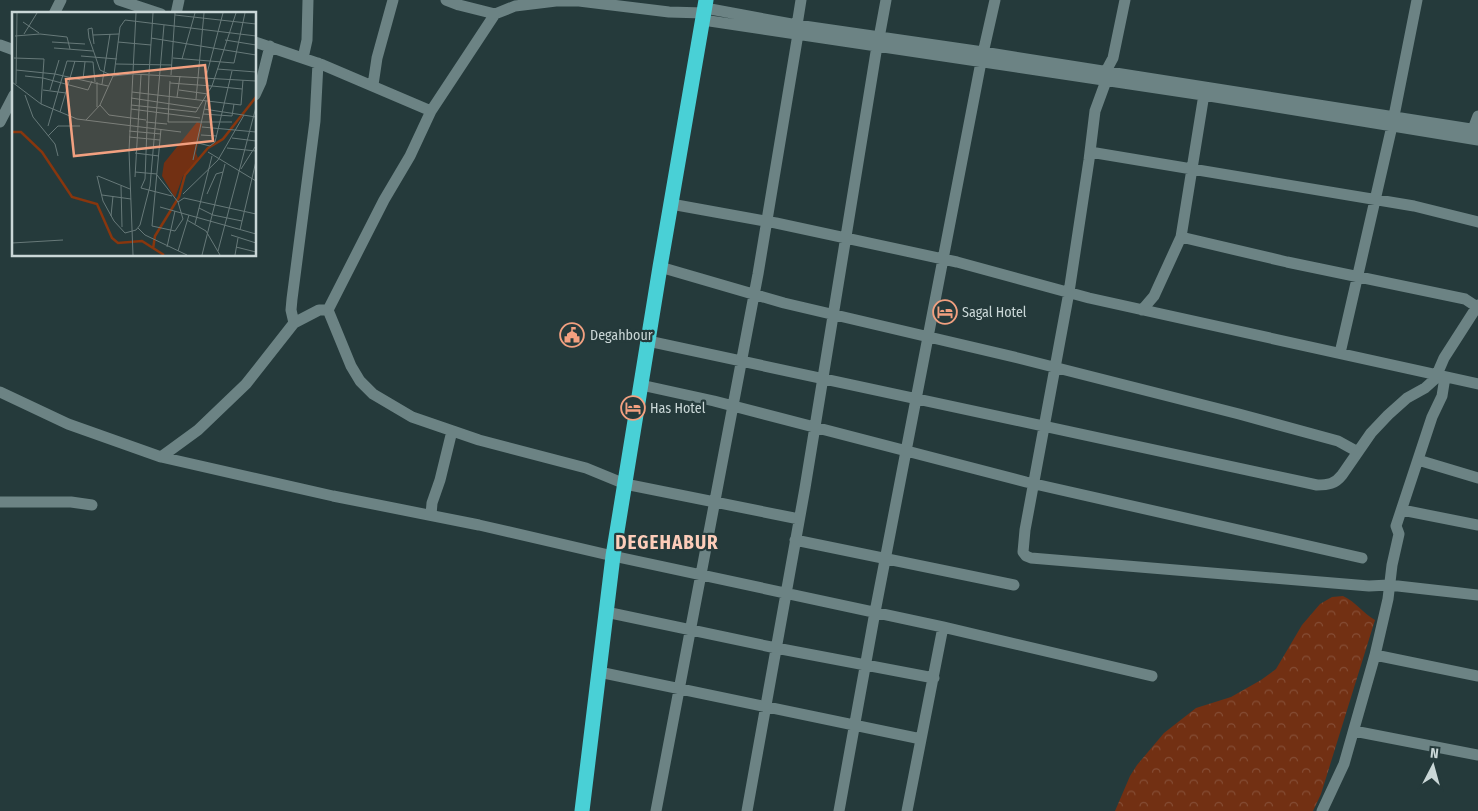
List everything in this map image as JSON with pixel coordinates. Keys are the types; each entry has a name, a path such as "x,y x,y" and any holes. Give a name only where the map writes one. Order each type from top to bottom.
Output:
{"highway":[{"path":"582,811 613,556 660,267 705,10"}],"street":[{"path":"55,12 61,0"},
{"path":"119,0 154,12"},
{"path":"304,58 307,40 308,0"},
{"path":"373,85 377,58 393,0"},
{"path":"446,0 459,6 502,8 534,3 579,1 669,12 705,10 798,30 1204,91 1393,122 1478,140"},
{"path":"656,811 767,222 798,30 801,0"},
{"path":"747,811 796,540 886,0"},
{"path":"840,811 875,612 982,57 995,0"},
{"path":"1125,0 1113,58 1095,111 1069,292 1025,530 1023,552 1031,558 1360,585 1389,585 1478,596"},
{"path":"1340,353 1376,200 1417,0"},
{"path":"328,310 384,200 410,156 431,111 502,8"},
{"path":"256,42 318,63 431,111"},
{"path":"0,45 12,49"},
{"path":"256,93 261,82 270,46"},
{"path":"294,323 291,310 292,299 316,121 318,63"},
{"path":"1142,310 1154,296 1181,237 1204,91"},
{"path":"0,122 12,99"},
{"path":"1393,122 1475,130 1478,116"},
{"path":"1090,152 1414,206 1478,222"},
{"path":"671,204 943,259 1142,310 1478,384"},
{"path":"1181,237 1465,299 1477,306 1444,358 1441,375 1445,388 1432,417 1396,526 1400,534 1392,565 1388,599 1375,655 1344,764 1322,811"},
{"path":"660,267 754,294 1055,367 1338,441 1358,452"},
{"path":"161,457 198,430 246,384 294,323 319,310 328,310"},
{"path":"328,310 351,366 360,381 392,407 412,417 479,440 586,468 625,484 799,519"},
{"path":"648,341 1317,485 1329,485 1338,480 1371,433 1388,414 1407,398 1441,375"},
{"path":"641,385 733,406 1034,484 1362,558"},
{"path":"0,392 68,424 161,457 333,496 431,515 943,627 1152,676"},
{"path":"431,515 432,503 440,480 452,431"},
{"path":"1418,460 1478,478"},
{"path":"0,502 70,502 92,505"},
{"path":"1402,510 1478,525"},
{"path":"796,540 1014,585"},
{"path":"606,612 776,648 934,678"},
{"path":"907,811 943,627"},
{"path":"1375,655 1478,676"},
{"path":"599,672 920,739"},
{"path":"1354,731 1478,755"}],"green space":[{"path":"1343,596 1375,620 1321,794 1313,811 1115,811 1130,776 1164,733 1196,708 1231,697 1276,669 1302,625 1320,604 1332,597"}],"place":[{"name":"Sagal Hotel","path":"945,312"},
{"name":"Degahbour","path":"572,335"},
{"name":"Has Hotel","path":"633,408"}],"district":[{"name":"DEGEHABUR","path":"667,542"}]}
